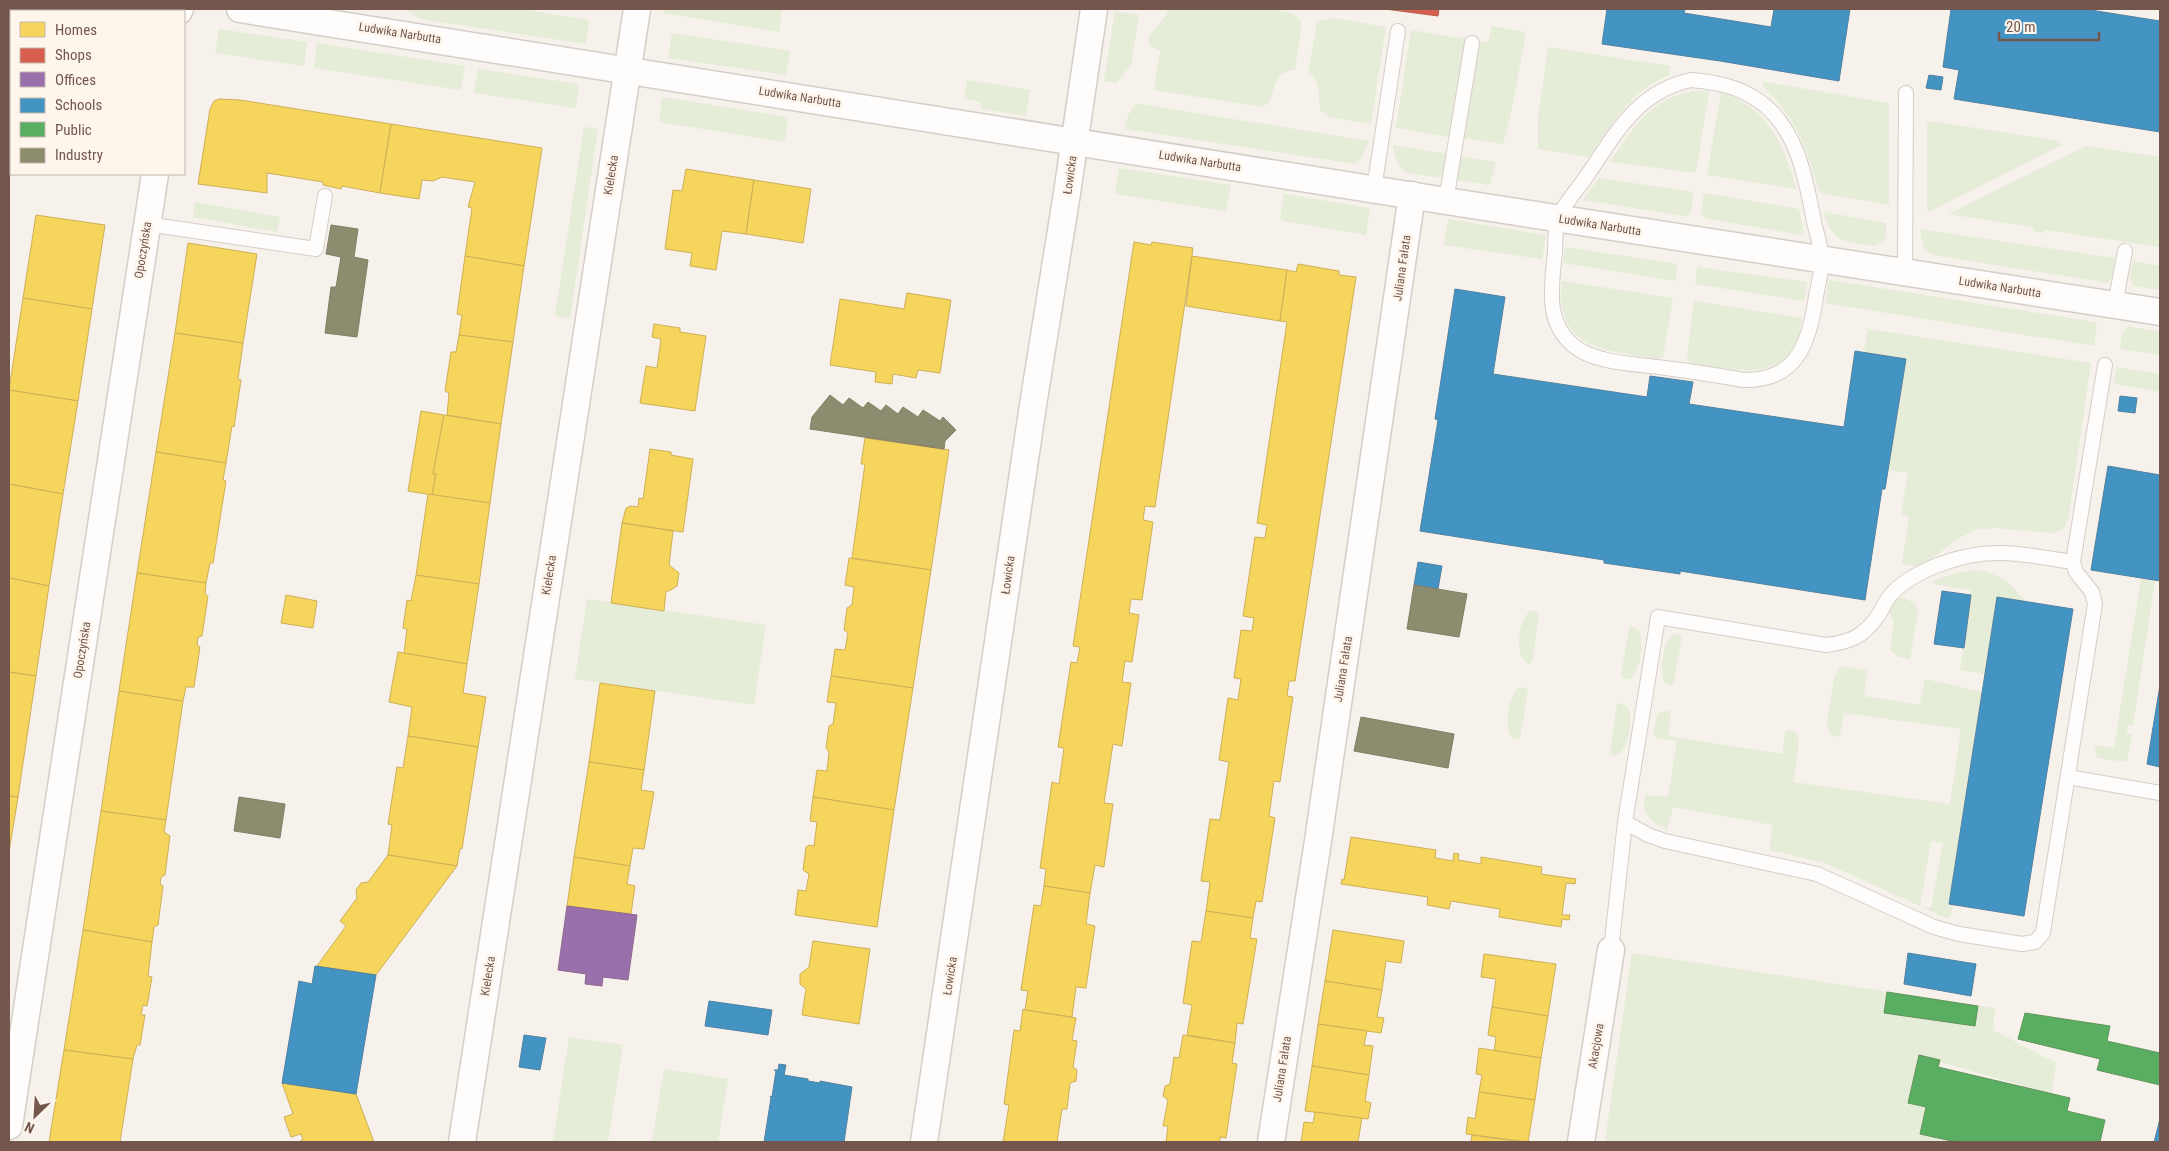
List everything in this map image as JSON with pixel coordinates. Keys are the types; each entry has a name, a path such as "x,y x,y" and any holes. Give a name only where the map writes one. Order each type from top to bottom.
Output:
{"street":[{"name":"Ludwika Narbutta","path":"240,9 1446,201 2160,312"},
{"name":"Kielecka","path":"462,1142 637,9"},
{"name":"Łowicka","path":"924,1142 1033,405 1094,9"},
{"name":"Opoczyńska","path":"9,1126 154,175"},
{"name":"Juliana Fałata","path":"1271,1142 1378,437 1412,195"},
{"name":"Akacjowa","path":"1581,1142 1611,950"}],"lane":[{"path":"1374,189 1398,32"},
{"path":"1446,201 1472,42"},
{"path":"1691,80 1716,82 1740,90 1760,102 1776,117 1786,131 1799,158 1822,259 1814,311 1804,347 1797,359 1778,374 1766,379 1744,380 1599,358 1575,347 1565,338 1552,310 1551,288 1558,218 1614,137 1646,100 1658,91 1673,84 1691,80"},
{"path":"1905,272 1906,93"},
{"path":"147,224 316,249 325,196"},
{"path":"2115,304 2125,251"},
{"path":"1625,822 1648,835 1665,841 1817,874 1934,927 1959,934 2022,944 2035,942 2043,933 2096,604 2092,592 2076,572 2073,562 2104,365"},
{"path":"1611,950 1625,822 1658,617 1826,645 1845,643 1864,632 1878,616 1889,597 1904,584 1925,571 1949,561 1974,555 1998,553 2073,562"},
{"path":"2068,777 2160,793"}],"green space":[{"path":"13,9 116,10 13,10"},
{"path":"406,9 519,9 589,20 586,44 420,19"},
{"path":"664,9 782,9 779,32 663,13"},
{"path":"1169,9 1271,9 1292,13 1301,21 1295,70 1288,71 1279,77 1269,103 1262,107 1154,90 1160,51 1150,46 1148,37 1165,17"},
{"path":"1115,11 1139,15 1131,65 1116,83 1104,81"},
{"path":"1333,18 1386,27 1371,124 1328,117 1321,111 1318,85 1308,73 1317,24 1321,20"},
{"path":"1492,26 1526,32 1511,114 1503,144 1463,138 1479,41 1488,42"},
{"path":"219,29 307,42 304,66 215,53"},
{"path":"1411,30 1466,39 1450,137 1396,128"},
{"path":"672,33 790,51 786,75 668,58"},
{"path":"317,43 465,66 461,90 314,68"},
{"path":"1548,47 1670,66 1670,75 1656,81 1633,98 1589,157 1538,149 1538,118"},
{"path":"478,69 579,84 576,108 474,93"},
{"path":"967,80 1030,90 1026,116 982,109 980,102 964,99"},
{"path":"1764,82 1889,103 1889,205 1820,193 1811,163 1792,122 1763,87"},
{"path":"1693,91 1709,91 1696,173 1610,162 1635,127 1654,108 1678,95"},
{"path":"1721,92 1738,99 1763,118 1779,142 1797,189 1707,175"},
{"path":"662,97 788,117 785,142 659,122"},
{"path":"1136,104 1369,141 1362,157 1355,164 1125,129 1128,115"},
{"path":"1930,121 2059,141 2062,145 1931,211 1927,211 1927,124"},
{"path":"584,127 598,129 570,319 555,316"},
{"path":"1393,145 1448,154 1443,178 1407,173 1397,161"},
{"path":"2086,146 2160,157 2160,247 2045,230 2042,233 2035,232 2032,227 1948,214"},
{"path":"1460,156 1496,162 1490,185 1456,180"},
{"path":"1119,168 1231,185 1226,211 1115,194"},
{"path":"1599,178 1694,192 1690,214 1685,216 1583,200"},
{"path":"1704,193 1799,209 1804,232 1802,235 1707,219 1701,214"},
{"path":"1284,194 1370,208 1366,235 1283,221 1280,218"},
{"path":"195,202 280,217 277,232 193,217"},
{"path":"1824,212 1886,223 1886,238 1875,246 1849,242 1831,230"},
{"path":"1448,219 1546,235 1542,259 1444,245"},
{"path":"1920,229 2115,258 2112,276 2108,283 1933,255 1924,250"},
{"path":"1565,247 1678,264 1675,281 1563,263"},
{"path":"2133,261 2160,266 2160,290 2134,286 2129,278"},
{"path":"1697,267 1807,282 1804,301 1695,284"},
{"path":"1829,280 2095,322 2097,327 2094,346 1825,303"},
{"path":"1562,281 1673,298 1663,357 1657,359 1602,349 1575,334 1566,321 1562,304"},
{"path":"1694,301 1802,318 1797,340 1788,355 1776,364 1762,369 1729,369 1689,362 1687,357"},
{"path":"2128,326 2160,332 2160,355 2120,349 2122,334"},
{"path":"1868,329 2091,363 2068,521 2064,528 2054,533 1994,528 1974,530 1956,540 1921,567 1902,564 1909,516 1901,515 1908,473 1888,470 1906,359 1864,352"},
{"path":"2116,367 2160,374 2160,392 2114,384"},
{"path":"1976,570 1984,571 2004,580 2026,602 1997,597 1985,674 1960,670 1971,590 1933,584 1933,581 1952,574"},
{"path":"2141,579 2155,581 2133,725 2128,725 2127,734 2132,735 2127,762 2097,758 2095,745 2114,748"},
{"path":"1895,598 1905,598 1915,604 1918,612 1910,659 1898,657 1890,649 1894,621 1888,611"},
{"path":"587,599 766,625 754,705 575,679"},
{"path":"1531,611 1537,611 1539,615 1532,662 1529,664 1521,654 1519,638 1523,621"},
{"path":"1631,626 1639,631 1642,642 1639,663 1634,675 1630,679 1624,679 1621,675 1629,628"},
{"path":"1674,634 1682,636 1673,686 1665,683 1662,665 1664,650 1670,637"},
{"path":"1846,666 1867,671 1864,696 1920,705 1925,679 1982,692 1949,904 1953,905 1951,916 1946,918 1825,863 1769,850 1773,825 1673,807 1667,830 1651,820 1644,809 1645,795 1668,797 1677,741 1656,738 1653,735 1657,715 1663,711 1671,713 1668,736 1782,754 1786,731 1789,729 1794,731 1797,734 1799,743 1793,782 1950,804 1961,729 1844,713 1840,735 1837,737 1833,736 1827,725 1834,677 1839,668","holes":["1931,841 1943,843 1931,908 1920,906"]},
{"path":"1520,687 1526,688 1528,691 1520,738 1518,740 1511,737 1509,732 1508,710 1516,690"},
{"path":"1620,703 1628,707 1630,725 1622,751 1619,755 1613,756 1610,752 1617,704"},
{"path":"1632,953 1995,1008 1993,1030 2056,1063 2052,1094 1919,1056 1908,1103 1926,1107 1920,1133 1956,1142 1605,1142"},
{"path":"569,1037 623,1045 608,1142 553,1142"},
{"path":"664,1069 728,1079 718,1142 652,1142"}],"building: Homes":[{"path":"10,54 10,110 9,110"},
{"path":"219,99 240,100 391,124 380,193 342,186 341,189 323,185 323,182 267,173 267,193 198,184 210,109 214,101"},
{"path":"391,124 542,148 524,266 465,256 472,208 468,207 475,182 442,177 433,181 422,180 419,199 380,193"},
{"path":"686,169 754,180 746,234 722,231 716,270 690,266 692,253 665,249 673,190 682,191"},
{"path":"754,180 811,189 803,243 746,234"},
{"path":"36,215 105,225 92,309 23,298"},
{"path":"1134,242 1151,245 1152,242 1193,248 1155,507 1145,506 1143,520 1153,522 1142,600 1131,599 1129,613 1139,615 1132,662 1125,661 1122,682 1131,683 1122,746 1113,744 1104,803 1113,804 1104,867 1095,865 1090,893 1044,886 1046,869 1040,868 1052,782 1059,784 1064,748 1058,747 1071,662 1077,663 1080,647 1073,646"},
{"path":"188,243 257,254 243,343 175,333"},
{"path":"465,256 524,266 513,342 459,335 462,315 457,314"},
{"path":"1192,256 1287,270 1280,321 1186,306"},
{"path":"1298,264 1339,271 1339,275 1356,277 1295,681 1289,681 1287,696 1293,697 1280,782 1274,781 1269,816 1275,818 1262,902 1256,901 1253,918 1206,911 1210,882 1201,881 1210,819 1220,820 1229,762 1219,760 1228,698 1238,700 1241,679 1234,678 1241,630 1252,631 1254,618 1243,616 1255,537 1265,538 1267,525 1257,523 1287,322 1280,321 1287,270 1296,272"},
{"path":"907,293 951,300 940,373 918,370 916,378 893,374 892,384 875,382 876,372 830,365 840,299 904,309"},
{"path":"23,298 92,309 78,401 9,390"},
{"path":"654,324 680,328 680,332 706,336 695,411 640,403 646,366 657,368 661,339 652,337"},
{"path":"175,333 243,343 238,379 241,380 226,463 156,452"},
{"path":"459,335 513,342 501,424 447,415 449,393 445,391 451,352 456,352"},
{"path":"9,390 78,401 63,494 9,484"},
{"path":"421,411 444,415 433,474 436,474 432,495 408,491"},
{"path":"444,415 501,424 490,503 432,495 436,474 433,474"},
{"path":"865,438 949,450 931,570 852,558 865,464 861,464"},
{"path":"650,449 671,452 671,455 693,459 683,532 622,523 626,508 631,506 638,507 639,498 643,499"},
{"path":"156,452 226,463 223,480 226,481 213,563 210,563 206,583 137,573"},
{"path":"9,484 63,494 49,586 9,578"},
{"path":"428,494 490,503 479,584 416,575"},
{"path":"622,523 673,531 669,565 679,573 677,586 666,591 664,611 611,603"},
{"path":"849,558 931,570 913,688 831,676 835,649 845,650 848,633 844,630 847,608 852,605 854,587 845,585"},
{"path":"137,573 206,583 205,594 208,596 202,636 198,637 197,645 200,647 194,687 186,687 183,701 119,691"},
{"path":"416,575 479,584 467,664 404,653 407,629 403,628 407,600 411,601"},
{"path":"9,578 49,586 36,676 9,672"},
{"path":"286,595 317,601 313,628 281,623"},
{"path":"398,652 467,664 463,693 486,697 478,747 408,736 412,707 389,702"},
{"path":"9,672 36,676 18,797 9,796"},
{"path":"831,676 913,688 894,810 813,797 817,770 827,771 829,752 826,748 829,726 833,724 836,703 827,702"},
{"path":"600,683 655,691 644,770 589,762"},
{"path":"119,691 183,701 166,820 101,811"},
{"path":"408,736 478,747 462,849 460,848 457,866 388,855 392,825 388,824 397,767 403,768"},
{"path":"589,762 644,770 641,790 654,792 644,849 633,848 630,866 574,857"},
{"path":"9,796 18,797 9,852"},
{"path":"813,797 894,810 877,927 795,915 798,890 806,891 809,874 803,870 806,847 809,845 814,846 817,822 810,821"},
{"path":"101,811 166,820 164,832 170,836 165,875 161,877 160,884 163,886 158,925 154,927 152,942 83,930"},
{"path":"1351,837 1436,850 1435,858 1453,861 1454,853 1459,854 1458,860 1481,864 1481,857 1542,867 1541,874 1576,879 1575,884 1566,883 1562,915 1570,915 1569,920 1562,919 1561,927 1499,917 1500,909 1451,901 1449,909 1427,905 1428,897 1341,884 1342,879 1344,880"},
{"path":"388,855 457,866 376,975 317,966 346,926 340,921 357,898 356,890 361,883 368,882"},
{"path":"574,857 630,866 627,884 635,886 631,914 567,906"},
{"path":"1044,886 1090,893 1086,924 1095,926 1086,988 1076,987 1072,1017 1025,1010 1028,991 1021,990 1034,905 1041,906"},
{"path":"1206,911 1253,918 1250,938 1257,939 1243,1024 1237,1023 1235,1043 1187,1035 1192,1005 1183,1003 1192,941 1201,942"},
{"path":"83,930 152,942 148,976 152,977 147,1006 143,1005 141,1015 145,1015 140,1045 137,1045 133,1059 64,1050"},
{"path":"1333,930 1404,941 1401,963 1386,961 1382,990 1325,981"},
{"path":"813,941 870,949 859,1024 802,1015 806,989 800,984 800,974 809,967"},
{"path":"1484,954 1556,964 1548,1016 1492,1007 1496,979 1481,977"},
{"path":"1325,981 1382,990 1377,1017 1384,1018 1381,1033 1318,1024"},
{"path":"1492,1007 1548,1016 1541,1058 1494,1051 1496,1037 1488,1035"},
{"path":"1023,1009 1076,1018 1072,1040 1077,1041 1073,1067 1077,1070 1076,1081 1070,1083 1067,1109 1062,1109 1057,1142 1003,1142 1009,1105 1004,1104 1014,1030 1020,1031"},
{"path":"1318,1024 1367,1031 1364,1045 1373,1046 1369,1075 1312,1066"},
{"path":"1183,1035 1235,1043 1232,1063 1237,1064 1226,1138 1220,1137 1220,1142 1166,1142 1168,1126 1163,1126 1168,1100 1163,1096 1165,1086 1170,1084 1174,1057 1179,1058"},
{"path":"1479,1048 1541,1058 1535,1100 1479,1092 1482,1075 1476,1074"},
{"path":"64,1050 133,1059 120,1142 49,1142"},
{"path":"1312,1066 1369,1075 1365,1101 1371,1103 1368,1119 1305,1111"},
{"path":"282,1083 356,1094 374,1142 299,1142 303,1139 301,1134 291,1137 284,1117 293,1114"},
{"path":"1479,1092 1535,1100 1528,1142 1466,1134 1468,1117 1475,1119"},
{"path":"1315,1112 1362,1118 1358,1142 1301,1142 1304,1122 1313,1123"},
{"path":"1472,1135 1520,1142 1471,1142"}],"building: Shops":[{"path":"1385,9 1439,9 1438,16"}],"building: Offices":[{"path":"567,906 637,915 628,980 603,977 602,986 585,984 586,974 558,970"}],"building: Schools":[{"path":"1607,9 1685,9 1684,13 1771,27 1774,9 1850,9 1839,81 1602,44"},
{"path":"1951,9 2084,9 2160,21 2160,132 1954,99 1959,70 1943,67"},
{"path":"1929,75 1943,77 1941,90 1926,88"},
{"path":"1455,289 1505,297 1493,374 1647,397 1650,376 1693,382 1689,404 1844,427 1855,351 1906,359 1885,489 1882,489 1865,600 1680,571 1680,574 1604,563 1604,560 1420,531 1438,420 1435,419"},
{"path":"2120,396 2137,398 2135,413 2118,411"},
{"path":"2108,466 2160,475 2160,581 2091,570"},
{"path":"1418,562 1442,566 1438,589 1414,585"},
{"path":"1942,591 1971,595 1964,648 1934,644"},
{"path":"1997,597 2073,609 2024,916 1949,904"},
{"path":"2160,685 2160,767 2147,764"},
{"path":"1908,953 1976,964 1971,996 1904,984"},
{"path":"315,966 376,975 356,1094 282,1083 299,981 312,984"},
{"path":"709,1001 772,1010 768,1035 705,1026"},
{"path":"524,1035 546,1038 540,1070 519,1067"},
{"path":"779,1064 786,1065 784,1075 808,1079 808,1081 820,1083 820,1081 852,1087 844,1142 764,1142 770,1096 772,1097 776,1071 774,1070 778,1070"},
{"path":"2160,1118 2160,1142 2154,1142 2158,1127"}],"building: Public":[{"path":"1887,992 1978,1006 1975,1026 1884,1013"},
{"path":"2025,1013 2110,1026 2107,1041 2160,1053 2160,1085 2097,1070 2100,1059 2018,1039"},
{"path":"1919,1055 1940,1060 1938,1067 2070,1098 2067,1111 2105,1120 2100,1142 1956,1142 1920,1134 1926,1107 1908,1103"}],"building: Industry":[{"path":"331,225 358,229 354,257 368,260 357,337 325,333 331,287 336,287 341,257 326,254"},
{"path":"830,395 843,405 849,398 863,408 868,402 881,411 886,405 898,414 903,407 918,417 923,410 940,421 943,417 956,430 945,441 944,449 810,429 812,417"},
{"path":"1414,585 1467,594 1459,637 1407,629"},
{"path":"1361,717 1454,734 1448,768 1354,751"},
{"path":"239,797 285,804 280,838 234,831"}]}
